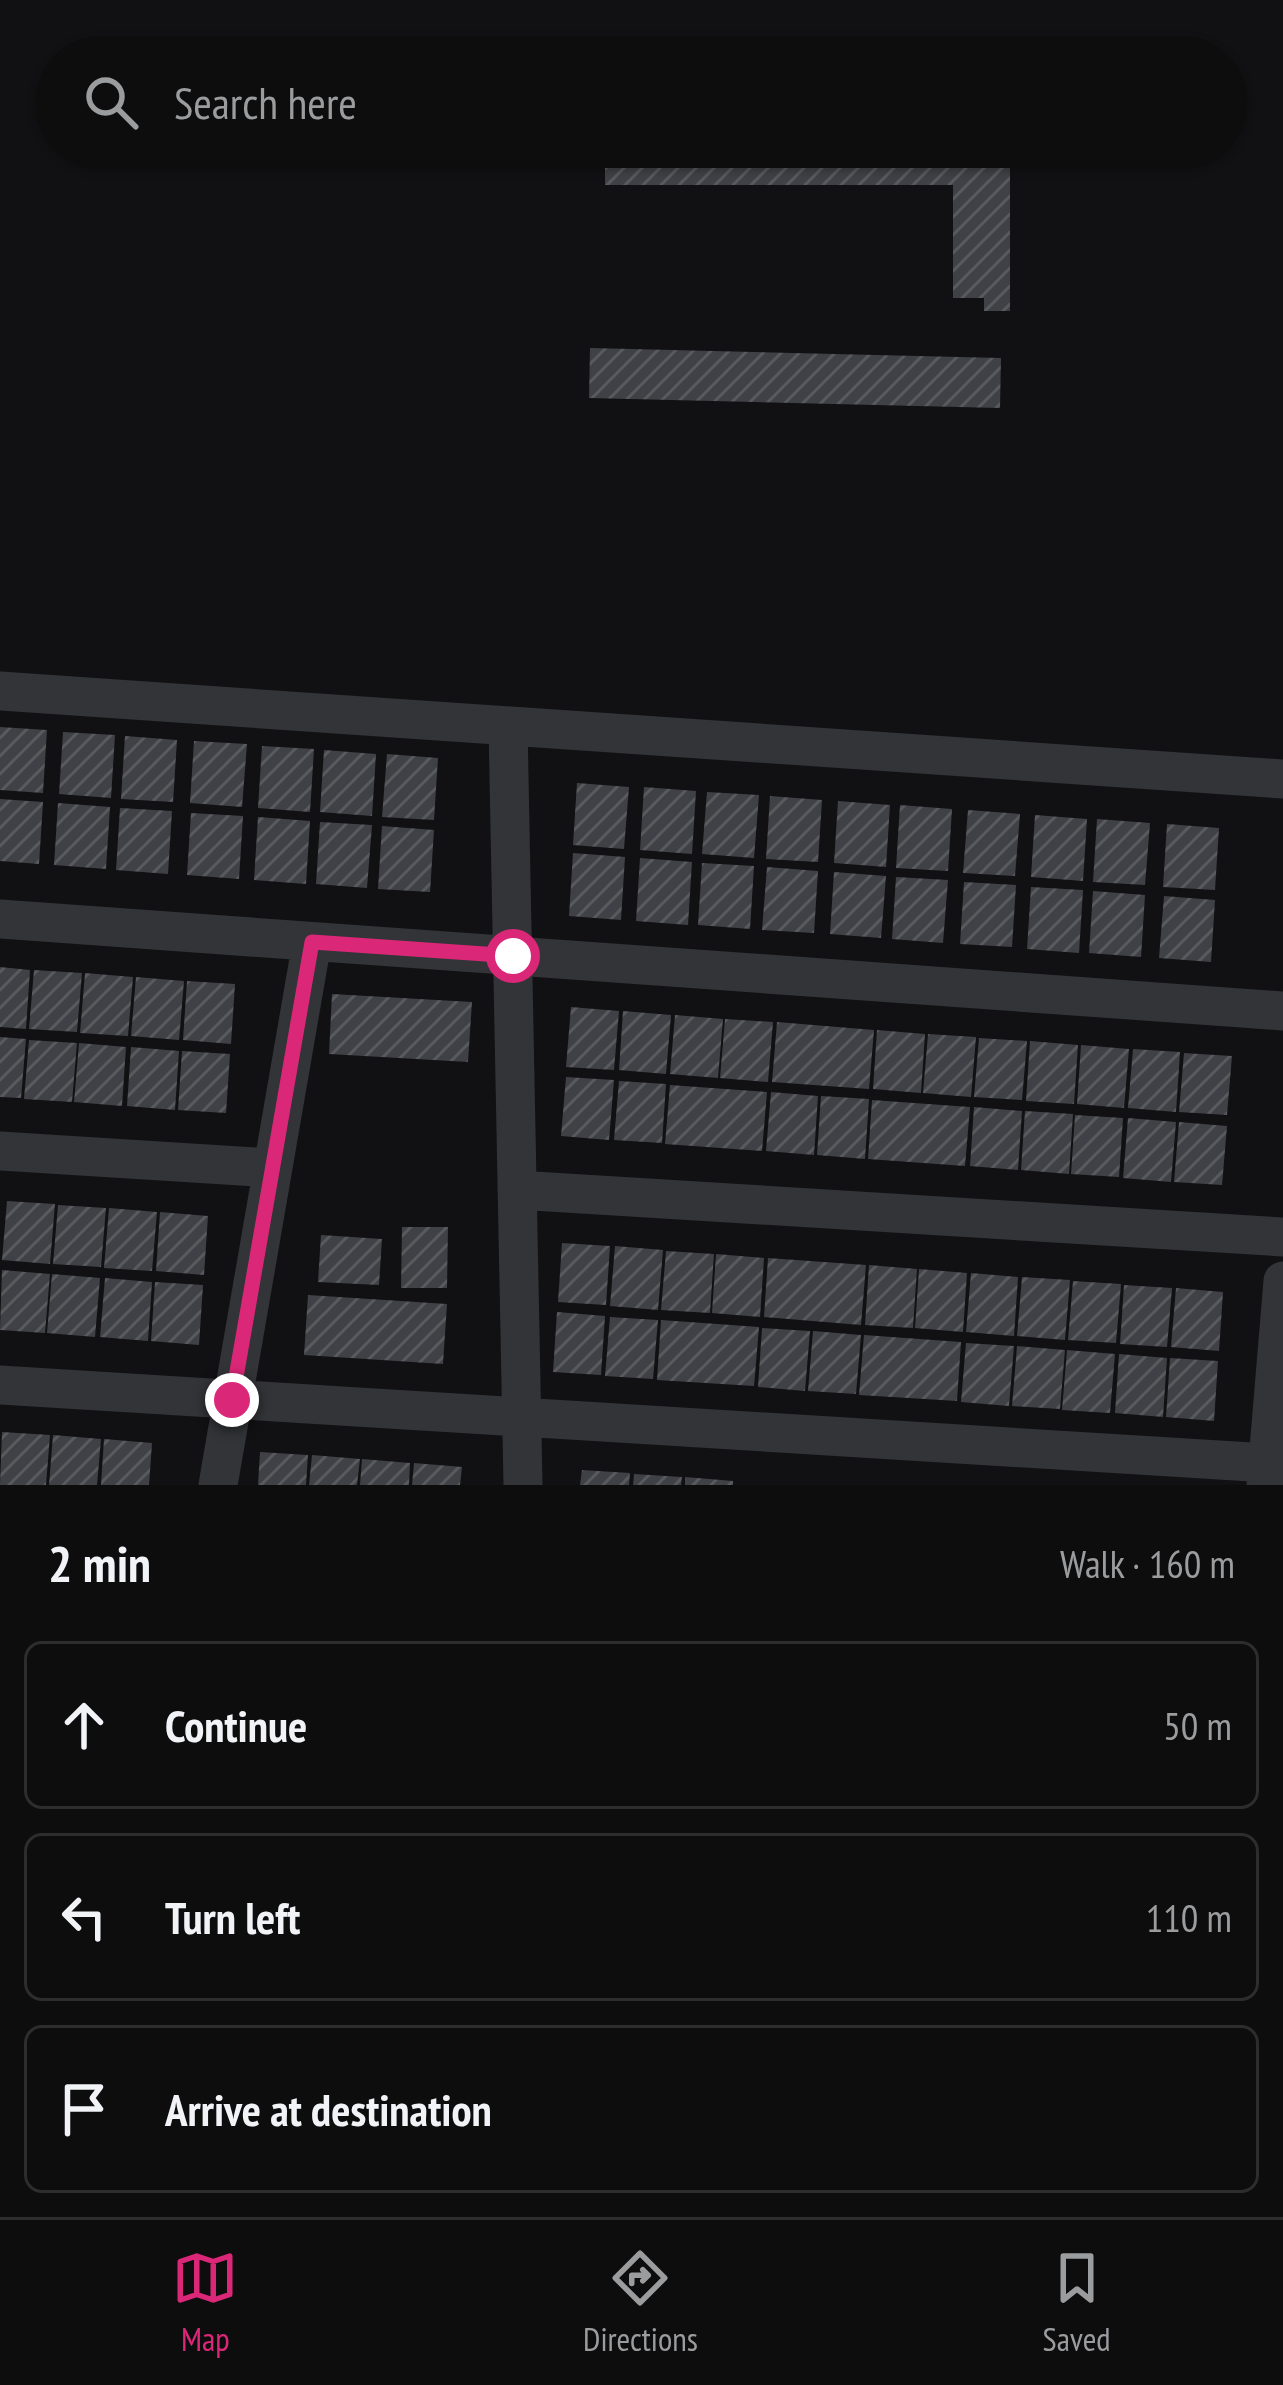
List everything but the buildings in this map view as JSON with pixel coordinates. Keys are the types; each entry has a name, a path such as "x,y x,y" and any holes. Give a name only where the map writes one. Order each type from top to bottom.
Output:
{"street":[{"path":"0,691 1283,779"},
{"path":"508,726 523,1485"},
{"path":"0,920 1283,1011"},
{"path":"218,1485 312,942"},
{"path":"0,1151 272,1168"},
{"path":"517,1190 1283,1238"},
{"path":"0,1385 521,1417 1267,1474 1283,1281"}],"route":[{"path":"232,1400 312,942 513,956"}]}
